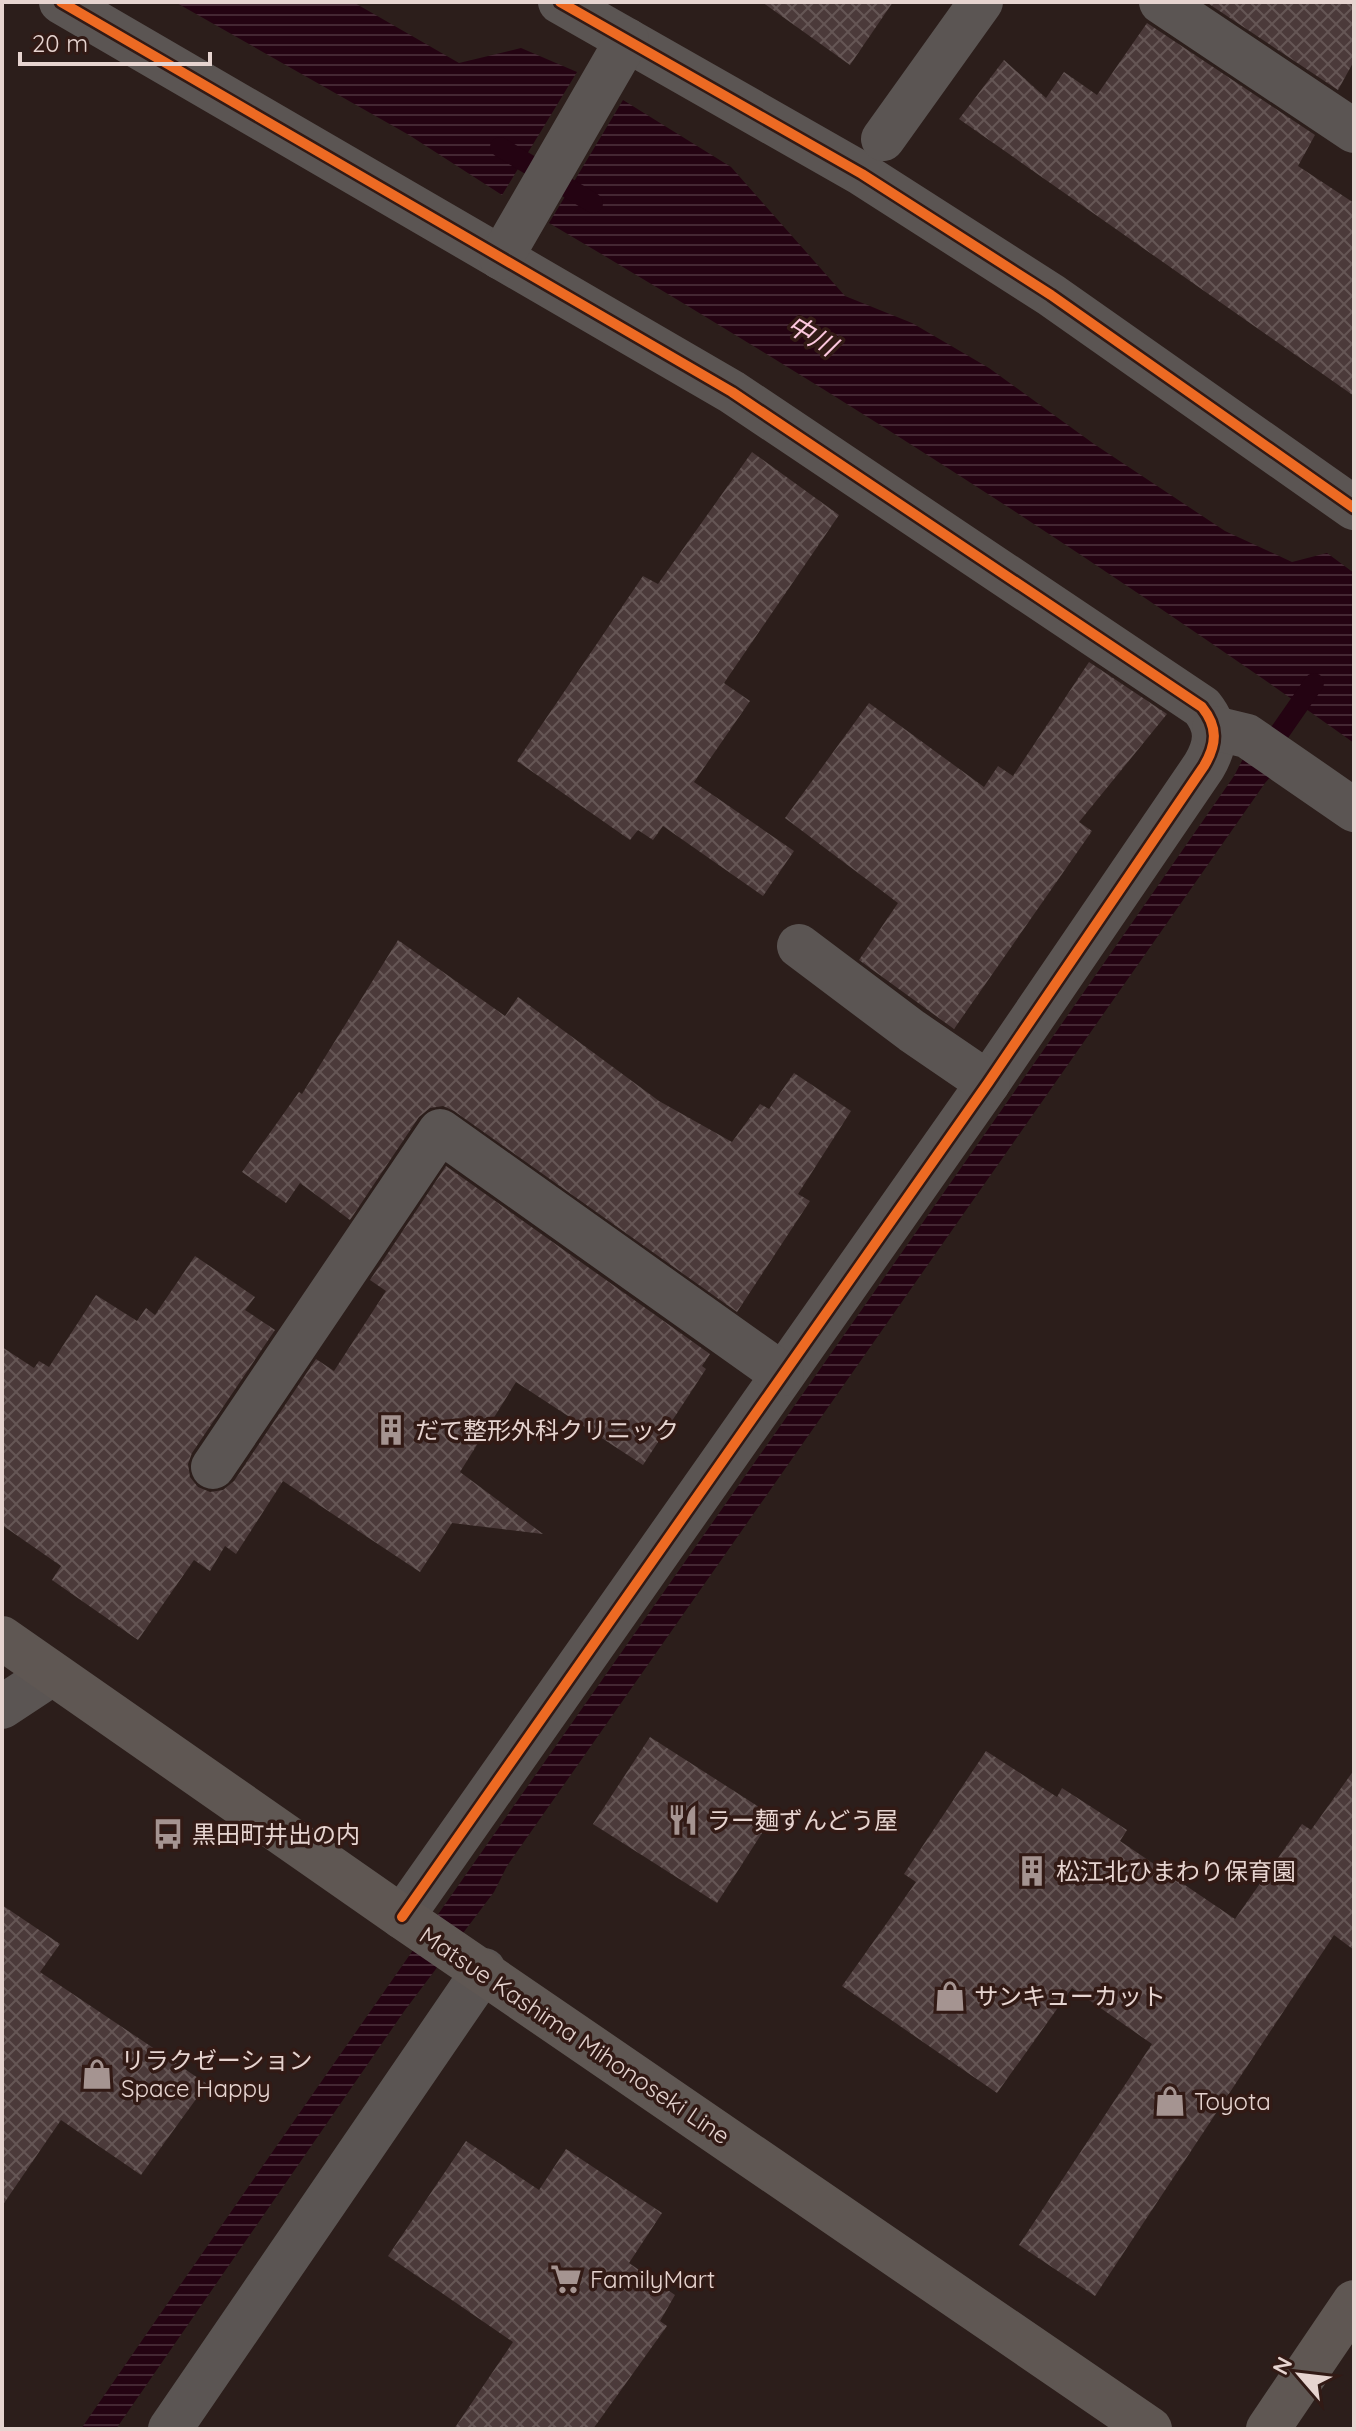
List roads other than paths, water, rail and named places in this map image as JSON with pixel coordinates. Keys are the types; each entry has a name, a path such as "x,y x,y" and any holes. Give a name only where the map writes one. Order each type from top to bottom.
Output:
{"main road":[{"name":"Matsue Kashima Mihonoseki Line","path":"2,1638 1150,2429"},
{"path":"1268,2429 1354,2302"}],"street":[{"path":"61,2 508,246 1202,707 1230,732 1282,760 1354,810"},
{"path":"560,2 621,50 862,174 1038,287 1354,508"},
{"path":"883,139 981,2"},
{"path":"1161,2 1354,131"},
{"path":"508,246 621,50"},
{"path":"410,1922 782,1374 988,1083 1213,751 1230,732"},
{"path":"799,946 912,1031 988,1083"},
{"path":"213,1467 440,1131 782,1374"},
{"path":"2,1707 52,1674"},
{"path":"170,2429 478,1967"}],"water":[{"path":"175,2 353,2 459,63 521,48 577,72 502,195 409,135"},
{"path":"623,100 731,167 845,296 912,323 989,368 1094,444 1225,531 1292,562 1327,553 1354,573 1354,743 1058,539 754,346 549,223"},
{"path":"1255,736 1287,759 1265,783 507,1866 494,1892 405,2010 116,2429 81,2429 1234,776"}],"waterway":[{"name":"中川","path":"500,147 593,203"},
{"path":"1266,752 1314,683"}],"place":[{"name":"だて整形外科クリニック","path":"391,1430"},
{"name":"ラー麺ずんどう屋","path":"683,1820"},
{"name":"黒田町井出の内","path":"168,1834"},
{"name":"松江北ひまわり保育園","path":"1032,1871"},
{"name":"サンキューカット","path":"950,1996"},
{"name":"リラクゼーション Space Happy","path":"97,2074"},
{"name":"Toyota","path":"1170,2101"},
{"name":"FamilyMart","path":"566,2279"}]}
